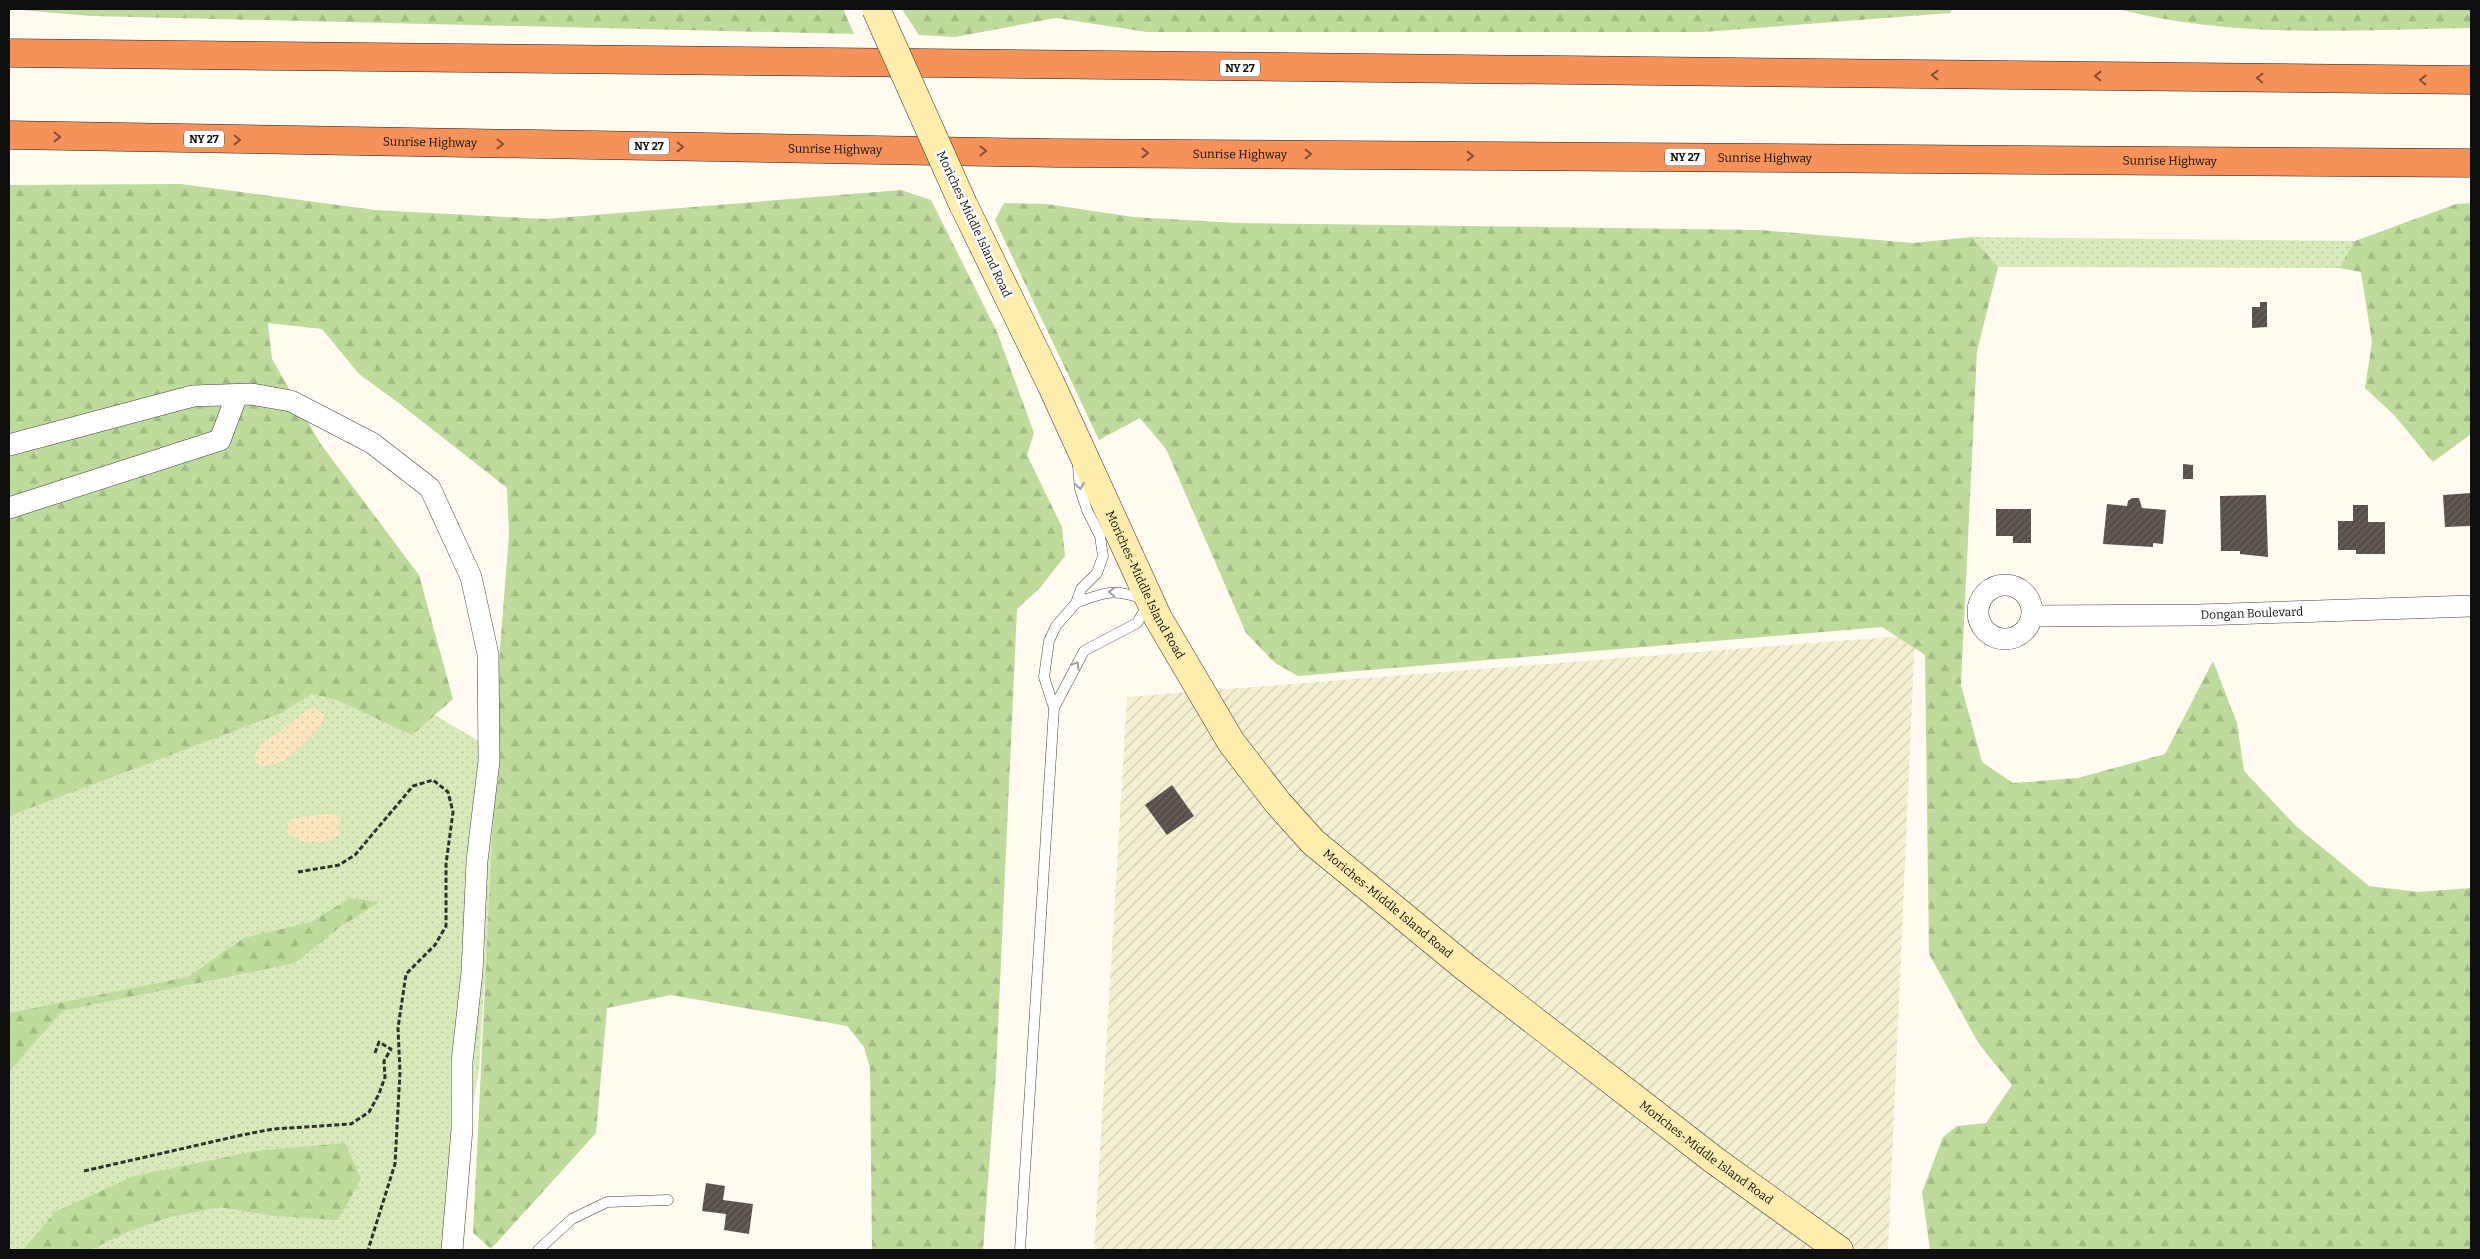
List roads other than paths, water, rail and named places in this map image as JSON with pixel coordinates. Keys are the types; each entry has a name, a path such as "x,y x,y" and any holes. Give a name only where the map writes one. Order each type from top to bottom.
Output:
{"highway":[{"name":"NY 27","path":"9,53 2471,80"},
{"name":"Sunrise Highway","path":"9,135 1064,153 2471,163"}],"main road":[{"name":"Moriches Middle Island Road","path":"876,9 963,204 1075,437"},
{"name":"Moriches-Middle Island Road","path":"1075,437 1150,601 1231,742 1255,776 1313,842 1458,961 1714,1160 1839,1250"}],"street":[{"path":"9,508 220,440 237,394"},
{"path":"9,445 193,396 251,394 291,401 372,443 430,488 470,577 488,654 489,761 477,861 472,972 462,1062 462,1129 452,1250"},
{"name":"Dongan Boulevard","path":"2032,616 2199,615 2471,606"}],"lane":[{"path":"1020,1250 1054,708 1044,677 1047,649 1056,626 1076,603 1081,590 1097,573 1103,556 1100,536 1086,510 1080,489 1075,437"},
{"path":"1054,708 1084,651 1137,623 1150,601 1126,593 1104,592 1076,603"},
{"path":"538,1250 572,1219 607,1202 668,1200"}]}
